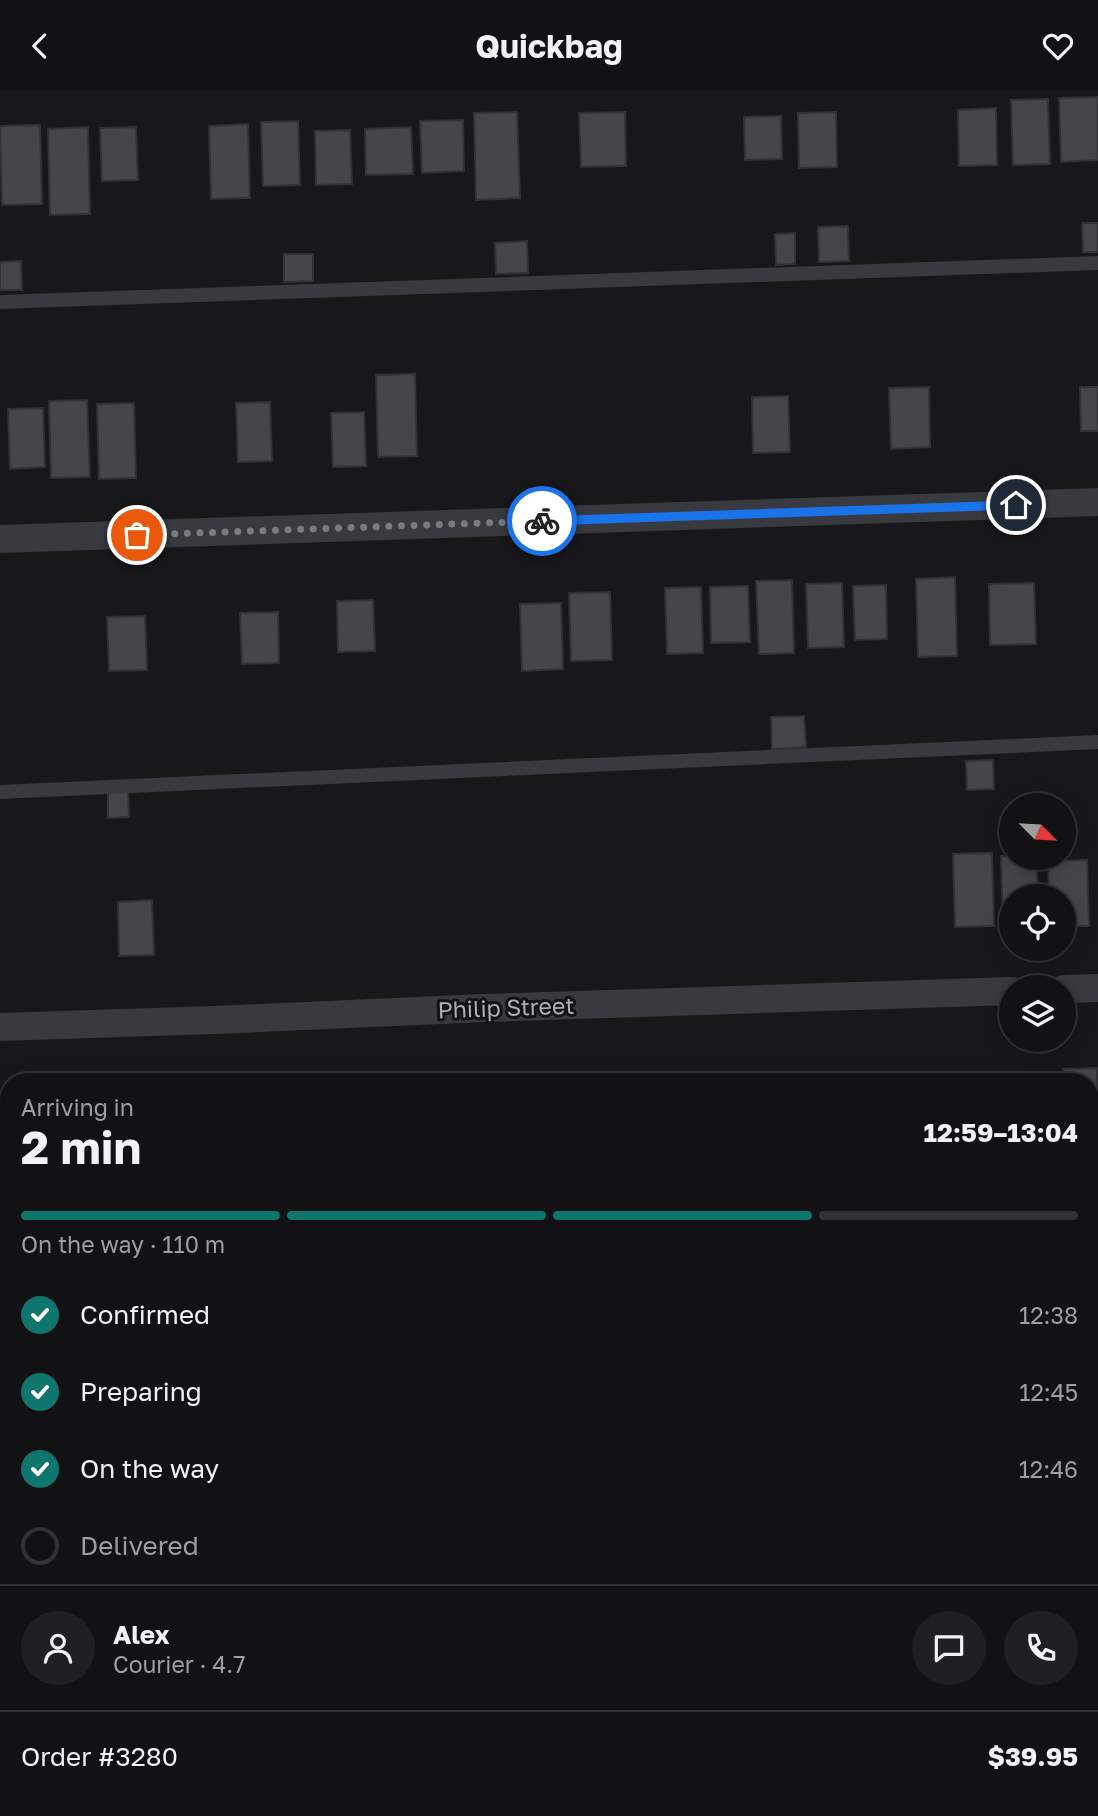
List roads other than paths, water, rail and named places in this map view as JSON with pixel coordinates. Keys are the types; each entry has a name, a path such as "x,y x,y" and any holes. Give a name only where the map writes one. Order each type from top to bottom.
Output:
{"street":[{"path":"0,540 1098,502"},
{"path":"1076,989 1098,988"},
{"name":"Philip Street","path":"0,1027 484,1007 999,991"}],"lane":[{"path":"0,302 1098,263"},
{"path":"0,792 1098,742"}]}
